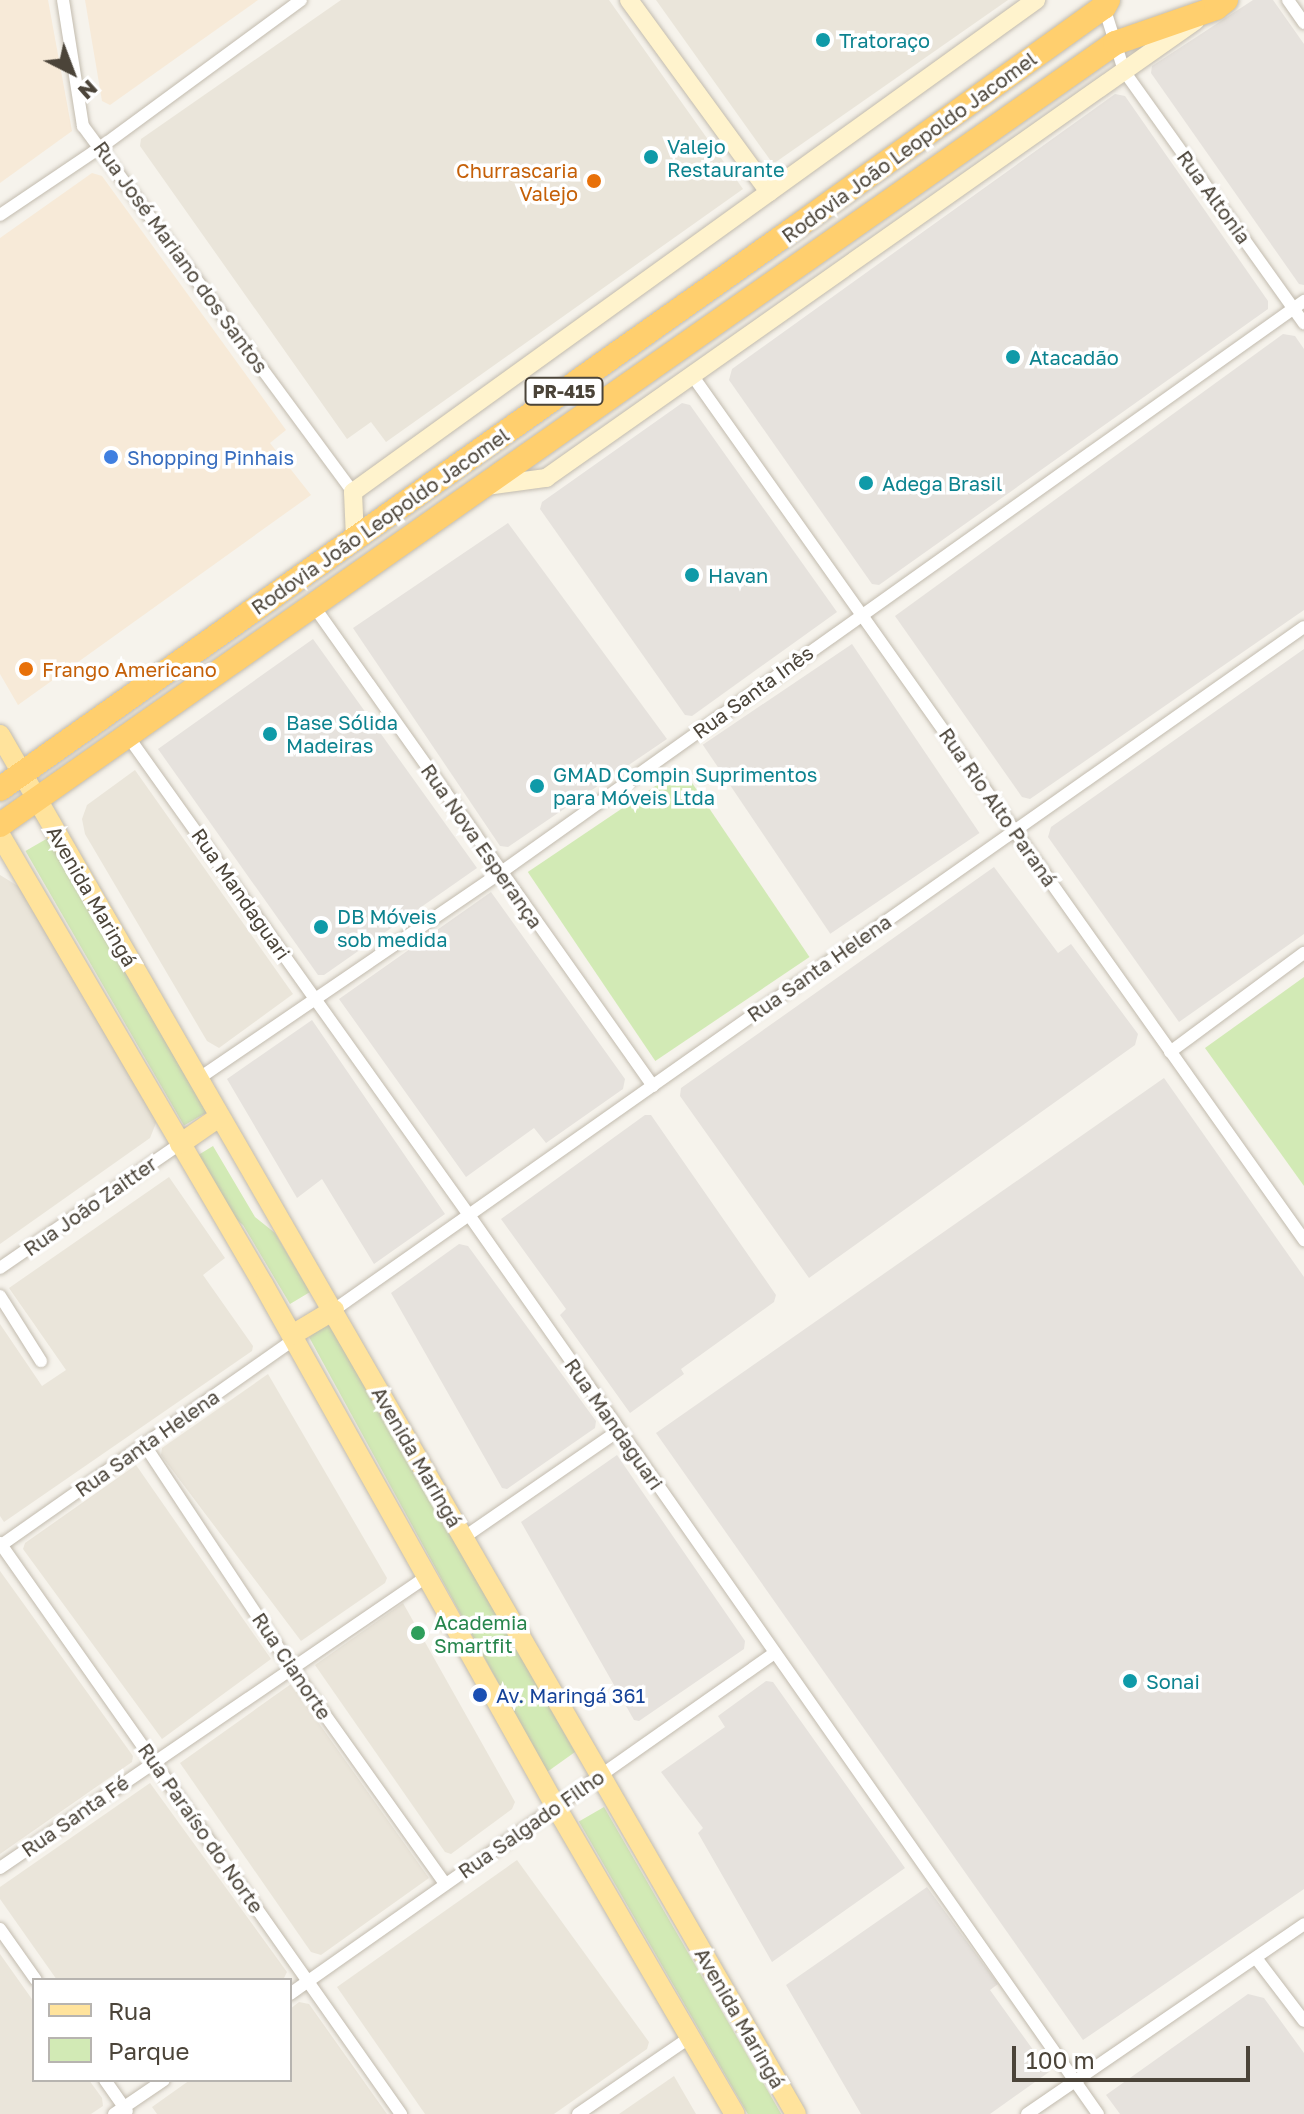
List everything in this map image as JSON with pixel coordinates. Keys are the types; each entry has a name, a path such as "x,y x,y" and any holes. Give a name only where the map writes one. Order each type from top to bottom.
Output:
{"highway":[{"name":"Rodovia João Leopoldo Jacomel","path":"0,789 1104,2"},
{"name":"Rodovia João Leopoldo Jacomel","path":"0,825 1115,43 1221,4"}],"main road":[{"name":"Avenida Maringá","path":"0,735 796,2114"},
{"path":"0,835 293,1337 429,1575 556,1807 735,2114"},
{"path":"180,1144 219,1117"},
{"path":"293,1337 334,1310"}],"street":[{"name":"Rua José Mariano dos Santos","path":"63,0 83,126 353,492"},
{"path":"0,215 101,147 301,0"},
{"path":"629,0 769,192"},
{"path":"355,538 353,492 1036,0"},
{"path":"1288,0 1304,23"},
{"name":"Rua Altonia","path":"1104,2 1124,71 1299,304 1304,323"},
{"name":"Rodovia João Leopoldo Jacomel","path":"479,487 546,478 1221,4"},
{"name":"Rua Santa Inês","path":"198,1079 500,873 1299,304"},
{"name":"Rua Rio Alto Paraná","path":"692,375 1304,1240"},
{"name":"Rua Nova Esperança","path":"313,605 653,1086"},
{"name":"Rua Santa Helena","path":"334,1310 1304,627"},
{"name":"Rua Mandaguari","path":"127,735 469,1215 773,1654 1098,2114"},
{"path":"1170,1052 1304,953"},
{"name":"Rua João Zaitter","path":"0,1268 180,1144"},
{"path":"0,1296 41,1361"},
{"name":"Rua Santa Helena","path":"0,1545 293,1337"},
{"path":"463,1538 618,1431"},
{"name":"Rua Cianorte","path":"144,1444 291,1667 445,1884"},
{"name":"Rua Paraíso do Norte","path":"0,1545 401,2114"},
{"name":"Rua Santa Fé","path":"0,1868 429,1575"},
{"name":"Rua Salgado Filho","path":"292,1993 773,1654"},
{"path":"1027,2114 1304,1924"},
{"path":"0,1929 35,1978"},
{"path":"1256,1958 1304,2021"},
{"path":"578,2114 689,2038"},
{"path":"106,2082 122,2112 161,2082"}],"shaded area":[{"path":"0,0 48,0 72,131 0,183"},
{"path":"85,0 258,0 110,105 102,101"},
{"path":"341,0 609,0 743,189 386,442 371,422 347,439 140,146 141,139"},
{"path":"656,0 1008,0 773,164"},
{"path":"1253,0 1273,0 1304,44 1304,285 1299,284 1151,73 1152,66"},
{"path":"1115,94 1125,96 1268,301 1268,309 879,585 872,584 729,380 732,369"},
{"path":"92,173 102,176 286,430 270,443 311,495 18,705 0,674 0,238"},
{"path":"1283,334 1295,336 1304,349 1304,610 1030,799 1022,797 895,616"},
{"path":"682,403 690,405 837,612 692,716 685,715 540,509 542,502"},
{"path":"508,523 667,739 508,847 500,846 353,628"},
{"path":"313,639 477,868 324,975 318,975 158,749"},
{"path":"852,644 979,833 830,934 703,745"},
{"path":"1304,649 1304,934 1179,1022 1048,837 1051,827"},
{"path":"135,770 293,994 219,1048 207,1041 85,834 82,819 87,805"},
{"path":"994,867 1058,953 1071,944 1138,1034 1135,1045 809,1278 680,1096 681,1088"},
{"path":"0,875 21,888 156,1116 156,1123 150,1138 0,1244"},
{"path":"491,892 625,1079 623,1089 546,1143 534,1128 466,1177 339,999"},
{"path":"312,1020 445,1214 374,1264 322,1179 297,1198 227,1079"},
{"path":"1164,1078 1304,1277 1304,1889 1083,2040 656,1433"},
{"path":"645,1115 651,1115 776,1295 774,1302 681,1369 684,1374 630,1413 560,1315 566,1309 501,1219"},
{"path":"169,1177 225,1258 203,1275 253,1346 252,1351 4,1522 0,1516 0,1324 42,1386 66,1370 9,1288"},
{"path":"459,1244 468,1246 596,1421 595,1428 507,1489 502,1488 391,1293"},
{"path":"268,1374 387,1578 385,1583 301,1641 161,1455 162,1448"},
{"path":"617,1455 745,1641 744,1649 639,1721 634,1720 521,1522"},
{"path":"136,1465 271,1659 162,1739 23,1549 25,1543"},
{"path":"0,1571 133,1756 132,1762 0,1854"},
{"path":"403,1603 515,1802 512,1809 451,1854 445,1852 315,1665"},
{"path":"766,1681 773,1682 905,1868 772,1962 698,1833 703,1828 661,1772 725,1727 718,1716"},
{"path":"291,1684 429,1878 321,1955 311,1952 180,1763"},
{"path":"150,1783 287,1972 284,1978 56,1978 0,1899 0,1887"},
{"path":"517,1860 649,2042 647,2049 554,2114 425,2114 337,1987"},
{"path":"927,1887 998,1984 990,1990 1049,2072 990,2114 861,2114 786,1985"},
{"path":"0,1954 32,1999 32,2082 90,2082 102,2098 103,2106 91,2114 0,2114"},
{"path":"1248,1994 1264,1998 1304,2053 1304,2114 1120,2114 1106,2095"},
{"path":"299,2002 309,2004 387,2114 157,2114 152,2107 187,2082 292,2082 292,2007"},
{"path":"674,2076 696,2114 619,2114"}],"green space":[{"path":"682,768 809,957 655,1061 528,872"},
{"path":"48,838 206,1113 184,1126 25,851"},
{"path":"1304,977 1304,1186 1205,1048"},
{"path":"213,1146 255,1217 275,1233 310,1292 290,1304 243,1225 228,1212 195,1157"},
{"path":"331,1321 575,1752 547,1772 309,1337"},
{"path":"604,1807 781,2114 748,2114 579,1822"}],"place":[{"name":"Tratoraço","path":"823,40"},
{"name":"Valejo Restaurante","path":"651,157"},
{"name":"Churrascaria Valejo","path":"594,181"},
{"name":"Atacadão","path":"1013,357"},
{"name":"Shopping Pinhais","path":"111,457"},
{"name":"Adega Brasil","path":"866,483"},
{"name":"Havan","path":"692,575"},
{"name":"Frango Americano","path":"26,669"},
{"name":"Base Sólida Madeiras","path":"270,734"},
{"name":"GMAD Compin Suprimentos para Móveis Ltda","path":"537,786"},
{"name":"DB Móveis sob medida","path":"321,927"},
{"name":"Academia Smartfit","path":"418,1633"},
{"name":"Sonai","path":"1130,1681"},
{"name":"Av. Maringá 361","path":"480,1695"}]}
